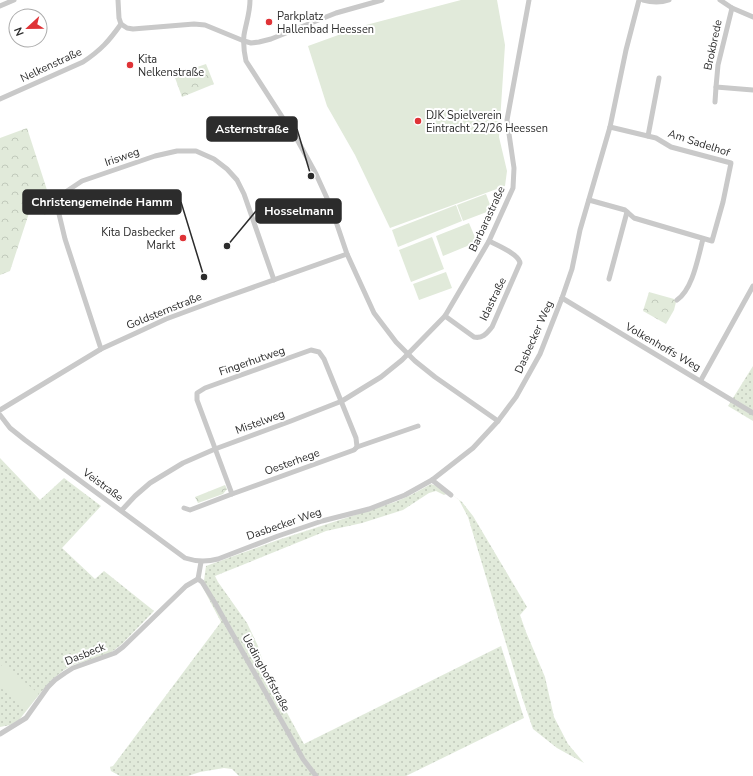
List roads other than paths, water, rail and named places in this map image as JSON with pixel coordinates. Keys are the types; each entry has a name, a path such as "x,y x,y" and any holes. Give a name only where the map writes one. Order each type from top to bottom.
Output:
{"street":[{"path":"0,6 14,0"},
{"path":"118,0 119,18 121,24 127,28 133,29 194,24 205,25 251,43 271,38 336,13 382,0"},
{"path":"250,0 249,16 244,34 246,61 299,143 324,192 348,254 374,313 396,342 408,354 435,377 498,421"},
{"name":"Barbarastraße","path":"408,354 445,316 489,241 513,188 514,168 507,120 529,0"},
{"name":"Dasbecker Weg","path":"200,562 218,559 278,536 398,498 432,480 473,448 498,421 516,397 540,354 572,269 580,230 610,127 638,0"},
{"path":"643,0 655,3 662,3 669,0"},
{"path":"720,0 732,8 753,17"},
{"name":"Brokbrede","path":"715,102 718,65 732,8"},
{"name":"Nelkenstraße","path":"0,99 84,62 104,46 121,24"},
{"path":"648,136 660,78"},
{"name":"Brokbrede","path":"716,87 753,90"},
{"name":"Am Sadelhof","path":"610,127 656,138 671,147 731,163 723,202 712,241 703,239"},
{"name":"Irisweg","path":"101,349 65,239 59,214 59,207 67,191 82,181 155,156 177,151 196,152 214,159 227,169 237,180 244,194 274,280"},
{"path":"589,200 625,210 634,218 703,239 690,283 684,295 677,300"},
{"path":"609,279 627,212"},
{"name":"Idastraße","path":"445,316 474,337 478,338 484,336 492,327 520,260 515,255 489,241"},
{"name":"Goldsternstraße","path":"0,410 101,349 166,320 348,254"},
{"path":"701,380 753,286"},
{"name":"Volkenhoffs Weg","path":"562,298 701,380 753,413"},
{"name":"Fingerhutweg","path":"215,449 196,396 199,391 205,388 311,350 322,355 342,401"},
{"name":"Mistelweg","path":"122,510 135,496 156,479 183,463 215,449 342,401 380,377 408,354"},
{"path":"342,401 356,438 357,447"},
{"name":"Veistraße","path":"0,415 10,428 25,440 122,510 185,558 200,562"},
{"name":"Oesterhege","path":"184,508 190,510 332,459 354,450 357,447 418,426"},
{"path":"215,449 232,494"},
{"path":"432,480 451,495"},
{"path":"198,579 200,562"},
{"name":"Dasbeck","path":"0,734 2,731 26,718 55,680 73,668 115,652 186,586 198,579"},
{"name":"Uedinghoffstraße","path":"198,579 202,582 215,603 303,759 316,776"}],"place":[{"name":"Parkplatz Hallenbad Heessen","path":"269,22"},
{"name":"Kita Nelkenstraße","path":"130,65"},
{"name":"DJK Spielverein Eintracht 22/26 Heessen","path":"418,121"},
{"name":"Asternstraße","path":"311,176"},
{"name":"Kita Dasbecker Markt","path":"183,238"},
{"name":"Hosselmann","path":"227,246"},
{"name":"Christengemeinde Hamm","path":"204,277"}]}
